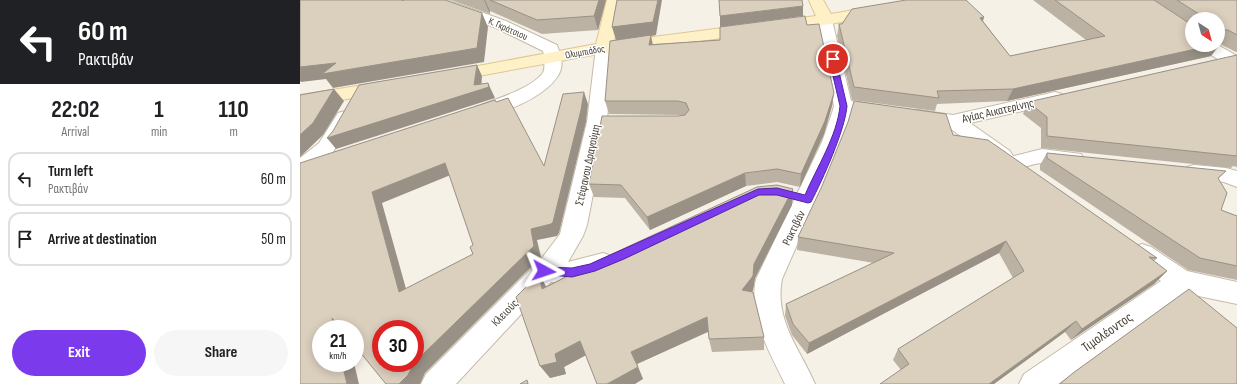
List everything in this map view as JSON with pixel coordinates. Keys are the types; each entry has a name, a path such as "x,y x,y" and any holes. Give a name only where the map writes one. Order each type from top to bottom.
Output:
{"main road":[{"path":"604,44 614,0"},
{"name":"Ολυμπιάδος","path":"436,74 604,44 821,11 889,5"},
{"path":"300,90 398,80 359,92 300,101"}],"street":[{"name":"Κ. Γκράτσιου","path":"433,0 500,24 552,53"},
{"name":"Ρακτιβάν","path":"800,384 769,317 765,292 796,196 836,133 843,106 821,11"},
{"name":"Στέφανου Δραγούμη","path":"544,271 565,247 573,232 605,122 604,44"},
{"path":"1219,52 1234,61"},
{"path":"463,117 507,102 547,79 553,72 552,53"},
{"path":"1207,64 1234,61"},
{"path":"300,170 331,141 359,92"},
{"name":"Αγίας Αικατερίνης","path":"953,121 1069,95"},
{"path":"843,106 953,121 1039,181"},
{"path":"1013,163 1042,156 1096,162"},
{"path":"300,170 344,157"},
{"path":"1172,169 1226,175 1237,179"},
{"path":"1123,240 1181,281 1237,293"},
{"path":"544,271 559,273 579,271 621,256"},
{"name":"Κλειούς","path":"436,384 544,271"},
{"name":"Τιμολέοντος","path":"1034,384 1181,281"}],"building":[{"path":"300,0 445,0 482,13 477,48 322,74 336,63 300,67"},
{"path":"490,0 599,0 594,16 537,20"},
{"path":"617,0 658,0 653,22 612,27"},
{"path":"719,0 802,0 803,6 720,16"},
{"path":"906,0 966,0 984,17 980,18 1010,56 1105,36 1055,0 1154,0 1185,20 1185,51 1013,89 937,91 939,98 854,87 839,24 842,24 852,9"},
{"path":"1177,0 1237,0 1237,35 1225,30 1225,12 1196,12"},
{"path":"805,16 807,25 819,24 834,93 825,121 801,174 777,169 745,173 647,217 621,185 589,184 602,116 678,116 685,115 689,110 686,103 678,101 605,101 610,41 651,35 649,45 720,40 720,27"},
{"path":"1237,55 1237,156 1047,136 1047,117 1028,102"},
{"path":"477,65 474,85 488,83 489,87 327,138 333,131 359,85"},
{"path":"334,89 313,123 300,135 300,95"},
{"path":"584,92 581,110 553,222 551,224 531,229 534,246 424,353 424,320 372,320 372,367 364,357 364,320 334,320 332,318 333,320 312,320 312,372 344,372 347,384 300,384 300,163 495,100 496,102 508,98 544,166 563,94","holes":["445,163 473,245 470,247 473,254 399,292 372,192"]},
{"path":"854,101 946,114 953,135 988,140 1157,258 1149,257 1167,271 1082,329 1076,321 989,384 880,384 909,364 898,349 1024,271 1006,241 809,343 793,324 786,304 894,253 798,237 822,186 848,122"},
{"path":"1047,153 1226,171 1218,178 1227,193 1221,210 1237,216 1237,266 1200,258 1047,158"},
{"path":"777,185 793,189 754,264 753,276 742,290 753,292 764,337 709,339 707,317 631,352 638,367 607,384 597,384 580,341 555,354 557,362 540,366 516,297 539,274 542,289 597,261 757,187"},
{"path":"1189,289 1237,328 1237,384 1060,384 1073,373"},
{"path":"376,372 410,372 399,384 386,384"},
{"path":"527,380 528,384 520,384"}],"route":[{"path":"544,271 572,273 592,268 758,192 777,191 808,199 843,114 843,106 833,59"}]}
